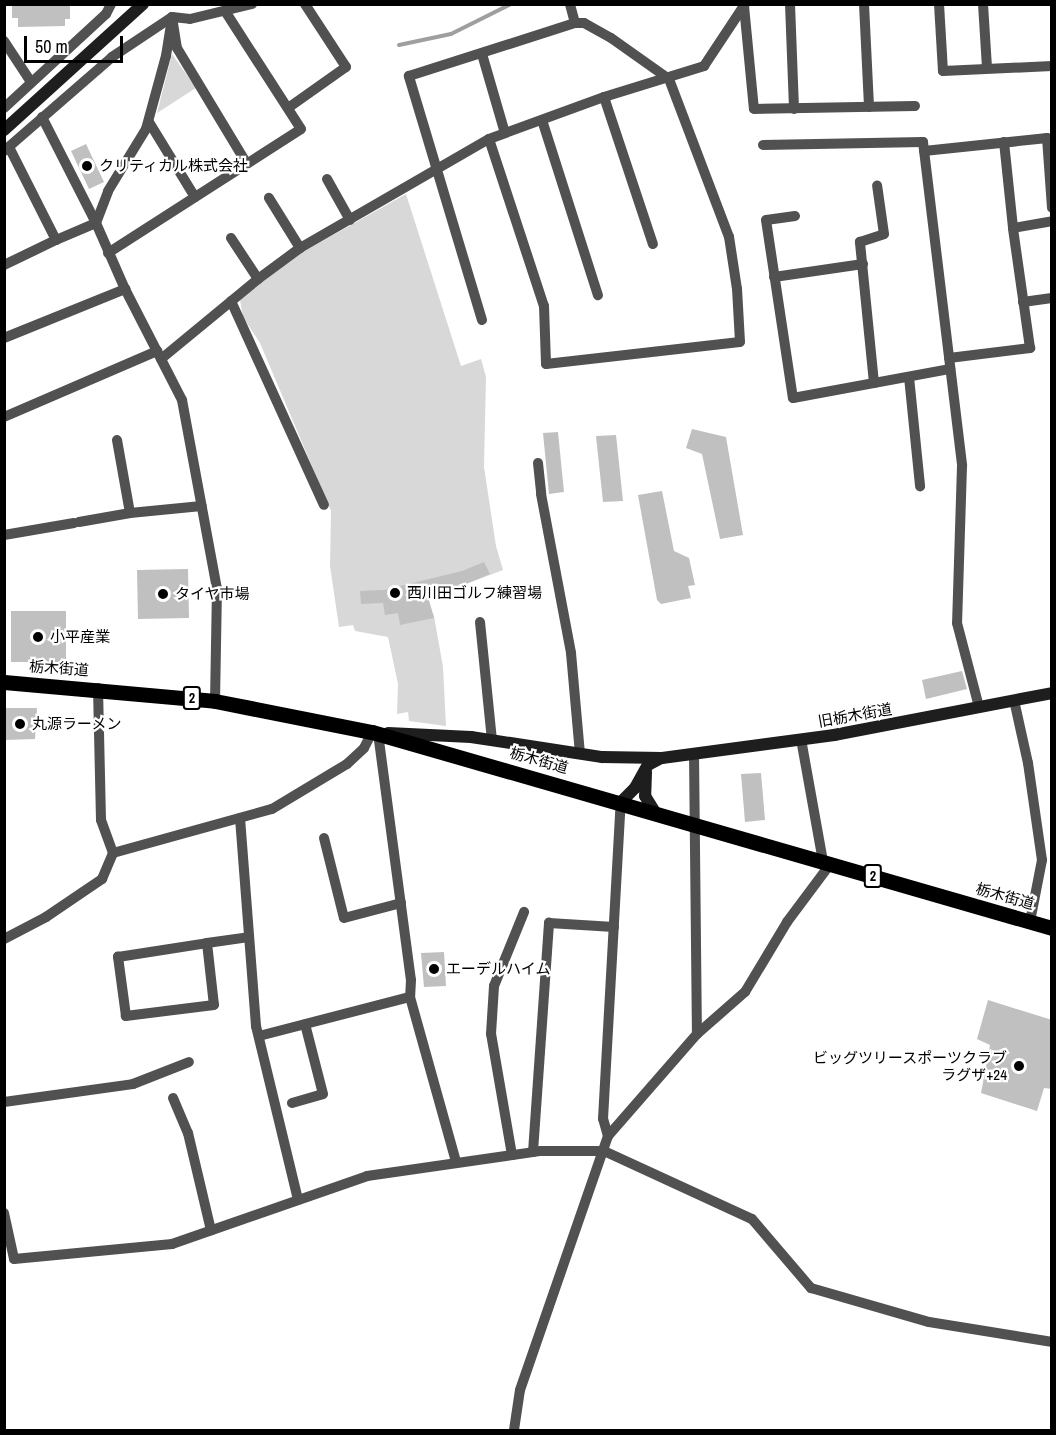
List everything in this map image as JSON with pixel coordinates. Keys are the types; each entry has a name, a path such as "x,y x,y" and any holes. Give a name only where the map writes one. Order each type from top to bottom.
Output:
{"main road":[{"path":"4,130 142,4"},
{"name":"栃木街道","path":"4,682 98,688 215,701 375,733 1052,928"},
{"name":"旧栃木街道","path":"375,733 492,740 580,753 663,758 801,739 1052,693"},
{"path":"492,740 499,747 600,763 638,762 663,758"},
{"name":"旧栃木街道","path":"648,765 663,758"},
{"path":"621,802 635,788 648,765"},
{"path":"648,765 645,795 655,812"}],"street":[{"path":"4,108 106,14 111,4"},
{"path":"170,4 177,48 247,164"},
{"path":"56,240 7,149 112,57 172,17 190,19 252,4"},
{"path":"288,108 346,68 305,4"},
{"path":"570,4 575,23"},
{"path":"790,4 794,109"},
{"path":"864,4 869,107"},
{"path":"939,4 943,71 1052,66"},
{"path":"983,4 987,68"},
{"path":"744,5 754,109 915,106"},
{"path":"4,417 159,355 300,248 489,139 604,97 704,66 744,5"},
{"path":"108,253 301,129 225,11"},
{"path":"4,265 96,223 108,191 149,122 166,56 172,17"},
{"path":"482,320 409,76 575,23 584,23 611,38 669,78 729,237 737,289 740,342 546,364 544,306 489,139"},
{"path":"4,41 31,82"},
{"path":"482,54 505,133"},
{"path":"604,97 653,244"},
{"path":"42,117 96,223 125,289 182,400 217,588 215,701"},
{"path":"542,120 598,296"},
{"path":"149,122 195,197"},
{"path":"924,151 1047,138 1052,208"},
{"path":"763,145 923,142 962,466 957,623 979,707"},
{"path":"795,216 766,220 794,398 909,377 949,364 1030,348 1013,228 1004,142"},
{"path":"327,179 350,220"},
{"path":"874,383 860,242 884,234 877,185"},
{"path":"269,198 300,248"},
{"path":"1013,228 1052,221"},
{"path":"231,238 258,279"},
{"path":"774,276 863,264"},
{"path":"4,338 125,289"},
{"path":"1023,302 1052,298"},
{"path":"231,301 324,505"},
{"path":"909,377 920,486"},
{"path":"117,440 130,513"},
{"path":"538,463 541,494 571,653 580,753"},
{"path":"4,535 130,513 202,506"},
{"path":"480,622 492,740"},
{"path":"4,939 46,917 102,879 112,853 101,820 98,688"},
{"path":"1014,700 1028,763 1042,860 1030,922"},
{"path":"112,853 272,809 347,764 364,748 375,733"},
{"path":"375,733 401,903 411,980 410,997 456,1162"},
{"path":"514,1431 520,1390 608,1136 697,1034 745,992 787,922 827,862 801,739"},
{"path":"694,753 697,1034"},
{"path":"608,1136 603,1119 621,802"},
{"path":"240,818 259,1036 298,1199"},
{"path":"324,838 344,918 401,903"},
{"path":"512,1155 491,1034 494,986 524,912"},
{"path":"533,1152 549,924 614,927"},
{"path":"207,943 214,1005 126,1016 118,957 207,943 249,937"},
{"path":"259,1036 410,997"},
{"path":"292,1103 323,1094 304,1024"},
{"path":"4,1102 133,1084 189,1062"},
{"path":"173,1098 188,1133 211,1230"},
{"path":"4,1213 14,1259 172,1244 367,1176 533,1152 604,1151 752,1219 811,1288 929,1322 1052,1342"}],"shaded area":[{"path":"172,54 196,88 157,113"},
{"path":"406,194 461,366 481,359 486,377 484,467 496,546 503,570 466,584 425,594 434,616 443,667 446,726 409,721 408,712 397,714 398,684 388,637 355,631 353,625 339,627 330,566 331,511 260,343 243,317 240,300 258,283 303,252"}],"building":[{"path":"12,4 70,4 70,19 65,19 65,26 18,27 18,18 12,18"},
{"name":"クリティカル株式会社","path":"86,144 104,182 89,189 71,151"},
{"path":"692,429 726,437 743,535 720,539 702,454 686,448"},
{"path":"558,432 564,492 549,494 543,433"},
{"path":"616,435 623,501 603,502 596,436"},
{"path":"662,491 674,551 689,558 695,585 688,586 691,598 661,604 657,600 638,495"},
{"name":"西川田ゴルフ練習場","path":"484,562 490,574 466,584 427,593 434,618 400,625 398,613 385,615 383,603 361,604 360,591 384,590 462,571"},
{"name":"タイヤ市場","path":"188,569 189,618 138,619 137,570"},
{"name":"小平産業","path":"11,611 66,611 66,662 11,662"},
{"path":"962,671 967,689 926,699 922,680"},
{"name":"丸源ラーメン","path":"4,708 37,708 35,739 4,740"},
{"path":"761,773 765,820 745,822 741,774"},
{"name":"エーデルハイム","path":"444,952 446,986 424,987 421,953"},
{"name":"ビッグツリースポーツクラブ ラグザ+24","path":"988,1000 1052,1020 1052,1089 1044,1088 1037,1111 981,1093 990,1045 977,1039"}],"waterway":[{"path":"399,45 451,34 511,4"}],"place":[{"name":"クリティカル株式会社","path":"87,166"},
{"name":"西川田ゴルフ練習場","path":"395,593"},
{"name":"タイヤ市場","path":"163,594"},
{"name":"小平産業","path":"38,637"},
{"name":"丸源ラーメン","path":"20,724"},
{"name":"エーデルハイム","path":"434,969"},
{"name":"ビッグツリースポーツクラブ ラグザ+24","path":"1019,1066"}]}
